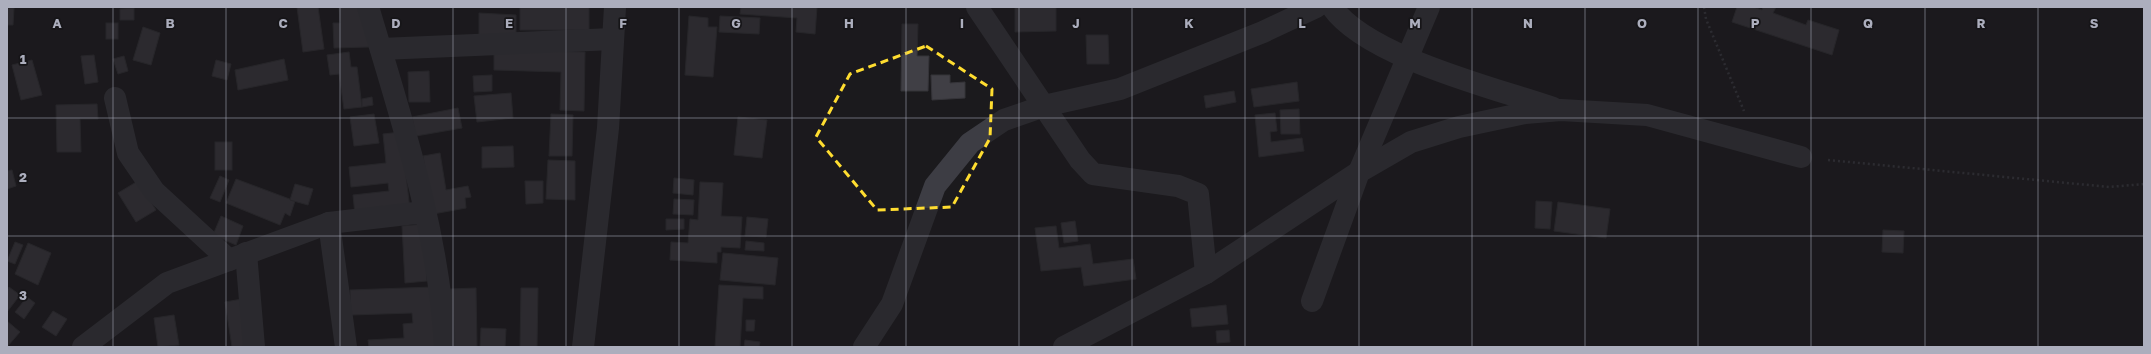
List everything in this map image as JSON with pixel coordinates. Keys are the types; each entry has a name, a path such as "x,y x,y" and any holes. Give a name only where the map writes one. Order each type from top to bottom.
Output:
{"street":[{"path":"368,7 403,123 435,254 445,347"},
{"path":"583,347 608,128 615,7"},
{"path":"977,7 1080,160 1093,174 1178,186 1198,194 1206,273"},
{"path":"864,347 892,304 935,186 970,143 1004,120 1044,106 1120,89 1263,32 1316,7"},
{"path":"1332,7 1338,16 1350,27 1406,59 1561,110"},
{"path":"1312,301 1359,172 1429,7"},
{"path":"381,49 613,39"},
{"path":"115,98 128,153 154,191 238,257 254,347"},
{"path":"1064,347 1206,273 1359,172 1411,142 1459,127 1525,113 1561,110 1647,115 1801,157"},
{"path":"83,347 167,283 329,223 424,212"},
{"path":"329,223 346,347"}],"path":[{"path":"1704,7 1706,19 1742,107 1765,147"},
{"path":"1801,157 2109,186 2144,184"}],"highlighted area":[{"path":"926,46 992,89 990,138 952,207 877,210 816,137 850,74"}],"building":[{"path":"297,7 318,7 324,49 303,52"},
{"path":"339,7 365,7 369,47 334,48 333,23 340,23"},
{"path":"589,7 589,30 520,30 520,8"},
{"path":"741,7 817,7 815,34 796,32 797,18 740,14"},
{"path":"1015,7 1056,7 1056,31 1015,32"},
{"path":"1737,7 1753,7 1762,10 1763,7 1776,7 1773,13 1806,25 1808,20 1839,30 1832,55 1732,22"},
{"path":"7,8 14,8 13,25 7,25"},
{"path":"134,8 134,20 120,20 120,9"},
{"path":"479,13 516,15 516,39 479,39"},
{"path":"689,16 708,18 708,27 717,27 713,77 685,75"},
{"path":"720,16 760,18 759,34 719,32"},
{"path":"106,23 118,23 118,39 106,39"},
{"path":"902,24 918,24 917,56 929,56 928,91 901,91"},
{"path":"143,27 160,33 151,65 133,60"},
{"path":"1086,35 1108,35 1109,64 1087,64"},
{"path":"494,50 585,52 584,111 560,110 561,72 494,70"},
{"path":"349,52 351,67 357,67 362,107 344,109 339,74 330,75 327,55"},
{"path":"94,55 98,82 85,84 81,56"},
{"path":"124,56 128,71 118,74 113,59"},
{"path":"284,59 288,80 238,90 235,70"},
{"path":"32,60 42,95 21,100 12,65"},
{"path":"216,60 231,64 227,80 212,76"},
{"path":"429,71 430,102 409,102 408,72"},
{"path":"492,75 492,91 474,92 473,76"},
{"path":"931,75 950,75 950,83 965,82 965,98 932,100"},
{"path":"1297,82 1299,101 1254,107 1251,89"},
{"path":"1234,91 1236,102 1206,108 1204,96"},
{"path":"511,93 513,118 477,122 474,96"},
{"path":"372,97 373,105 362,107 362,99"},
{"path":"97,104 98,119 80,119 81,152 57,152 56,105"},
{"path":"458,108 462,128 416,136 412,117"},
{"path":"1299,109 1300,134 1281,134 1280,110"},
{"path":"1275,113 1277,131 1270,132 1271,142 1302,138 1304,151 1259,157 1255,115"},
{"path":"374,114 379,143 354,146 350,117"},
{"path":"551,114 573,115 572,156 549,156"},
{"path":"738,117 767,120 762,158 734,155"},
{"path":"401,132 410,210 355,215 353,195 389,191 388,183 351,187 349,167 386,163 383,134"},
{"path":"215,142 232,142 232,170 215,170"},
{"path":"513,146 514,167 482,168 482,147"},
{"path":"440,153 446,190 468,186 471,197 465,198 466,208 433,214 423,156"},
{"path":"548,160 575,161 575,200 546,199"},
{"path":"12,170 16,186 7,189 7,171"},
{"path":"220,176 229,180 220,202 210,198"},
{"path":"674,178 694,180 693,195 673,193"},
{"path":"236,179 295,201 290,216 285,213 280,225 226,203"},
{"path":"138,181 156,210 136,222 118,193"},
{"path":"525,181 543,181 543,203 526,204"},
{"path":"700,182 723,183 721,216 742,217 740,248 721,247 721,252 717,252 717,263 670,260 671,242 688,243 690,219 698,220"},
{"path":"295,184 313,189 308,205 290,200"},
{"path":"674,199 694,200 693,215 673,214"},
{"path":"1536,201 1552,202 1550,229 1535,228"},
{"path":"1558,202 1610,209 1606,238 1554,231"},
{"path":"221,216 243,226 236,245 213,235"},
{"path":"747,217 768,219 766,237 745,236"},
{"path":"666,219 684,219 684,229 666,230"},
{"path":"1075,221 1078,241 1064,243 1061,223"},
{"path":"424,224 427,281 405,283 402,226"},
{"path":"1056,226 1059,248 1090,244 1093,264 1133,259 1136,279 1084,286 1081,267 1041,271 1035,228"},
{"path":"1883,230 1904,231 1903,253 1882,252"},
{"path":"746,241 764,243 764,251 745,250"},
{"path":"15,242 23,245 15,264 7,261"},
{"path":"28,243 51,253 38,285 15,274"},
{"path":"723,253 778,258 775,285 720,280"},
{"path":"719,285 763,287 763,299 743,298 740,347 715,347"},
{"path":"9,287 20,295 7,312 7,290"},
{"path":"433,287 436,347 369,347 368,340 404,338 403,324 413,323 412,313 351,315 350,290"},
{"path":"476,288 477,347 451,347 450,289"},
{"path":"521,288 538,288 537,347 520,347"},
{"path":"27,297 35,303 24,319 15,312"},
{"path":"242,299 249,346 232,347 225,302"},
{"path":"1226,305 1228,324 1192,327 1190,309"},
{"path":"53,311 67,319 56,336 42,327"},
{"path":"174,315 179,345 158,347 154,318"},
{"path":"746,320 755,320 754,331 746,331"},
{"path":"7,321 20,332 7,347"},
{"path":"481,328 506,329 505,347 480,347"},
{"path":"1229,330 1230,342 1217,343 1216,331"},
{"path":"745,340 760,342 759,347 744,347"}]}
